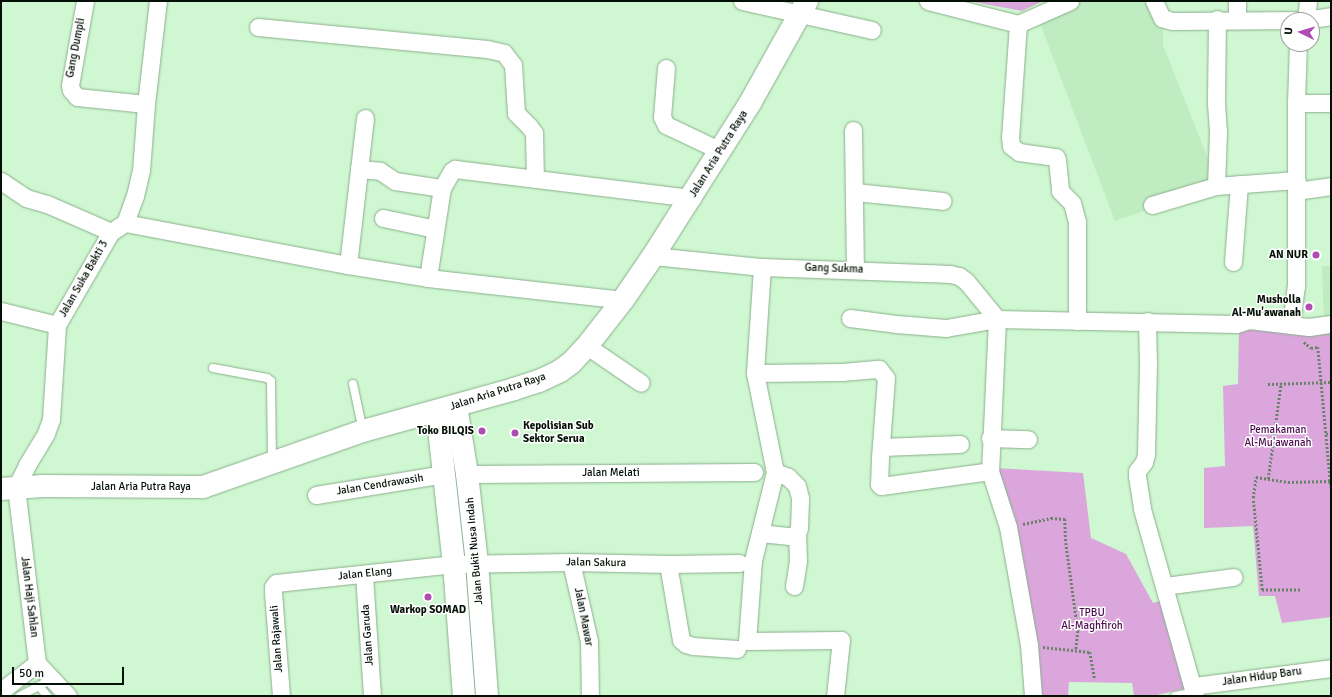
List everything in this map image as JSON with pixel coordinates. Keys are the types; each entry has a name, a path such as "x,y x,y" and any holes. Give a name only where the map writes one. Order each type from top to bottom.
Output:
{"main road":[{"name":"Jalan Aria Putra Raya","path":"9,488 203,487 363,431 446,409 539,381 571,363 587,346 623,300 692,198 750,103 803,8"},
{"name":"Jalan Bukit Nusa Indah","path":"446,409 467,474 477,563 487,696"},
{"name":"Jalan Bukit Nusa Indah","path":"446,409 444,474 454,564 464,696"}],"street":[{"name":"Gang Dumpli","path":"85,1 70,85 73,94 77,97 146,104"},
{"name":"Jalan Suka Bakti 3","path":"9,488 27,464 46,433 51,420 57,325 118,227 135,196 140,171 158,1"},
{"path":"742,1 803,8 872,30"},
{"path":"928,1 1018,24 1070,1"},
{"path":"1154,1 1159,14 1165,20 1280,20"},
{"path":"1236,19 1237,1"},
{"path":"1307,12 1308,1"},
{"path":"1320,18 1331,16"},
{"path":"1216,186 1218,132 1216,100 1217,19"},
{"path":"1018,24 1010,137 1011,146 1019,152 1056,157 1060,191 1072,203 1077,222 1078,321"},
{"path":"258,27 487,49 504,53 514,65 516,113 534,133 535,179"},
{"path":"1291,325 1296,287 1296,103 1298,52"},
{"path":"666,68 662,117 666,125 721,151"},
{"path":"1296,103 1331,103"},
{"path":"348,265 365,118"},
{"path":"854,130 855,270"},
{"path":"359,169 380,171 395,181 442,188"},
{"path":"428,278 442,188 452,170 458,169 692,198"},
{"path":"1,180 26,198 118,227 428,278 623,300"},
{"path":"1232,262 1239,184"},
{"path":"1152,205 1216,186 1239,184 1331,186"},
{"path":"855,192 942,201"},
{"path":"383,218 435,229"},
{"name":"Gang Sukma","path":"653,256 762,267 950,274 959,276 966,281 997,318"},
{"path":"762,267 755,373 775,472 753,560 747,641 841,640 835,696"},
{"path":"1,311 57,325"},
{"path":"850,318 946,328 997,318 1236,324 1249,320 1309,327 1331,324"},
{"path":"997,318 990,438 990,471 1008,527 1029,645 1033,696"},
{"path":"1146,321 1148,364 1146,454 1144,462 1137,471 1137,476 1142,510 1194,691"},
{"path":"587,346 641,383"},
{"path":"755,373 842,372 879,369 886,378 879,484 884,487 990,471"},
{"path":"990,438 1028,439"},
{"path":"881,447 960,444"},
{"name":"Jalan Melati","path":"467,474 754,472"},
{"path":"775,472 788,477 797,486 800,498 797,533 798,561 794,586"},
{"name":"Jalan Cendrawasih","path":"316,495 444,474"},
{"name":"Jalan Haji Sahlan","path":"9,488 37,663"},
{"path":"760,533 790,536 797,533"},
{"name":"Jalan Sakura","path":"454,564 571,562 739,564"},
{"name":"Jalan Mawar","path":"571,562 589,640 590,696"},
{"name":"Jalan Elang","path":"276,583 364,575 454,564"},
{"path":"668,564 681,640 686,644 693,646 737,649"},
{"name":"Jalan Garuda","path":"364,575 372,696"},
{"path":"1164,586 1233,577"},
{"name":"Jalan Rajawali","path":"276,583 273,587 273,591 281,696"},
{"path":"1,690 37,663 45,682 68,696"},
{"name":"Jalan Hidup Baru","path":"1194,691 1331,668"}],"lane":[{"path":"213,368 267,378 271,381 272,463"},
{"path":"353,384 363,431"},
{"path":"20,696 45,682 46,696"},
{"path":"1175,696 1194,691"}],"path":[{"path":"1309,327 1304,332 1303,342 1311,348 1318,347 1331,487"},
{"path":"1268,384 1331,382"},
{"path":"1268,479 1281,383"},
{"path":"1326,434 1331,434"},
{"path":"1300,590 1262,590 1253,498 1256,478 1288,482 1330,481"},
{"path":"1008,527 1051,518 1065,519 1066,543 1078,631 1076,650"},
{"path":"1029,645 1090,652 1095,680"}],"shaded area":[{"path":"1072,1 1154,1 1163,24 1163,45 1218,184 1115,221 1037,15"},
{"path":"1322,266 1331,266 1331,322 1324,322"}],"green space":[{"path":"969,1 1043,1 1022,11"},
{"name":"Pemakaman Al-Mu'awanah","path":"1239,325 1331,327 1331,617 1282,623 1275,596 1259,596 1253,526 1204,528 1204,468 1225,466 1223,386 1238,384"},
{"name":"TPBU Al-Maghfiroh","path":"994,468 1083,473 1091,538 1126,554 1153,603 1164,600 1188,688 1152,696 1134,696 1132,683 1069,682 1068,696 1038,696"}],"place":[{"name":"AN NUR","path":"1316,255"},
{"name":"Musholla Al-Mu'awanah","path":"1309,307"},
{"name":"Toko BILQIS","path":"482,431"},
{"name":"Kepolisian Sub Sektor Serua","path":"515,433"},
{"name":"Warkop SOMAD","path":"428,597"}]}
